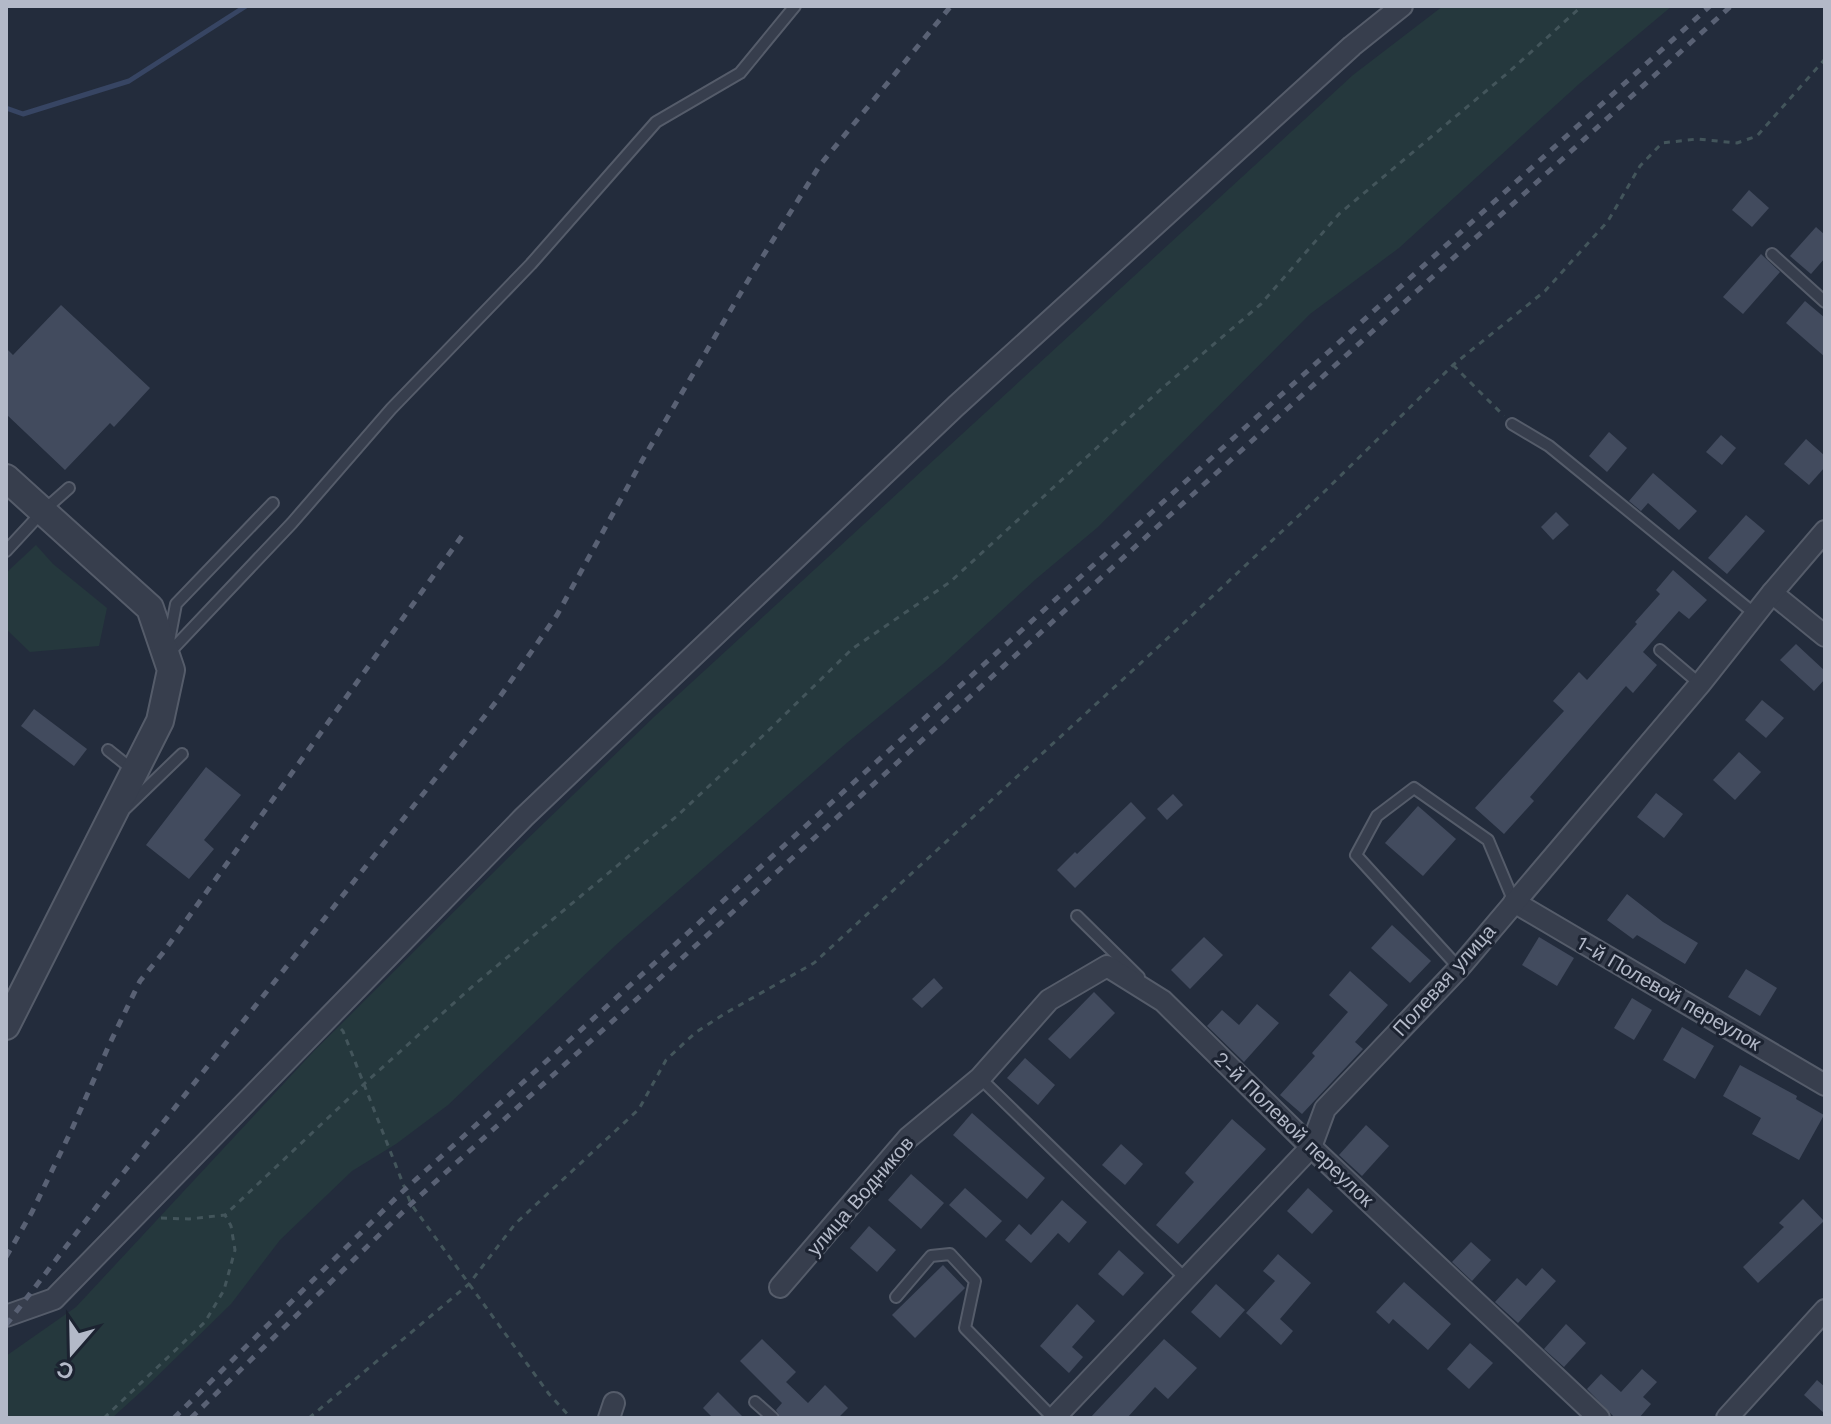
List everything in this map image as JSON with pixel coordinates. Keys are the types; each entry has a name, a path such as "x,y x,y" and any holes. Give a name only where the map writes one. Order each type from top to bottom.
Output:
{"street":[{"path":"6,1316 54,1299 524,817 956,406 1352,46 1402,6"},
{"path":"6,478 150,608 171,670 160,721 6,1026"},
{"name":"Полевая улица","path":"1054,1418 1311,1147 1325,1109 1459,968 1700,684 1825,531"},
{"path":"1772,593 1825,636"},
{"name":"1-й Полевой переулок","path":"1514,902 1825,1085"},
{"name":"2-й Полевой переулок","path":"980,1078 1049,1000 1107,966 1163,1001 1311,1147 1599,1418"},
{"name":"улица Водников","path":"780,1287 908,1138 980,1078"},
{"path":"1727,1418 1825,1310"}],"lane":[{"path":"166,655 292,523 391,409 531,264 656,122 740,73 795,6"},
{"path":"1772,254 1825,302"},
{"path":"1512,424 1549,446 1755,614"},
{"path":"6,551 69,488"},
{"path":"166,655 176,604 273,503"},
{"path":"1660,650 1700,684"},
{"path":"108,750 135,771"},
{"path":"106,828 182,754"},
{"path":"1459,968 1356,855 1377,816 1414,788 1488,840 1514,902"},
{"path":"1077,916 1163,1001"},
{"path":"980,1078 1186,1279"},
{"path":"896,1297 931,1256 950,1254 975,1281 965,1328 1054,1418"},
{"path":"755,1402 773,1418"}],"path":[{"path":"135,1216 189,1219 225,1215 474,985 677,816 852,649 950,582 1149,400 1261,304 1339,214 1510,71 1582,6"},
{"path":"309,1418 469,1284 515,1224 639,1109 666,1060 695,1033 814,963 1246,565 1453,365 1545,291 1608,221 1640,166 1662,143 1697,139 1737,143 1757,136 1825,59"},
{"path":"1453,365 1512,424"},
{"path":"327,1019 343,1031 411,1204 549,1394 571,1418"},
{"path":"104,1418 205,1322 224,1290 235,1250 231,1226 225,1215"}],"green space":[{"path":"1443,6 1672,6 1579,84 1399,248 1310,314 1098,527 617,944 448,1105 396,1144 352,1171 280,1240 231,1304 112,1418 6,1418 6,1356 76,1307 314,1051 518,848 655,716 1353,75"},
{"path":"36,545 53,564 107,608 99,646 30,652 6,629 6,573"}],"building":[{"path":"1749,190 1769,208 1752,227 1732,210"},
{"path":"1816,227 1825,235 1825,258 1811,274 1790,256"},
{"path":"1761,254 1780,272 1743,314 1723,297"},
{"path":"1805,301 1825,318 1825,357 1786,323"},
{"path":"61,305 150,388 114,427 110,423 65,470 6,414 6,348 13,355"},
{"path":"1609,432 1627,448 1607,472 1589,456"},
{"path":"1721,435 1736,448 1722,465 1706,452"},
{"path":"1806,439 1825,456 1825,467 1809,485 1784,464"},
{"path":"1653,473 1697,511 1679,530 1648,503 1641,511 1629,501"},
{"path":"1556,512 1569,525 1553,540 1541,527"},
{"path":"1746,515 1765,531 1727,574 1708,558"},
{"path":"1673,570 1707,600 1689,619 1679,611 1643,652 1657,665 1633,693 1626,686 1530,797 1534,801 1504,834 1475,808 1564,711 1553,701 1579,672 1587,680 1637,624 1635,622 1660,594 1656,590"},
{"path":"1796,644 1825,671 1825,679 1814,691 1780,660"},
{"path":"1762,700 1784,718 1766,738 1745,720"},
{"path":"34,709 87,749 74,766 21,726"},
{"path":"1739,752 1761,772 1735,800 1713,780"},
{"path":"206,767 241,795 204,840 214,849 189,879 146,845"},
{"path":"1656,793 1683,814 1664,838 1637,817"},
{"path":"1173,794 1183,805 1167,820 1157,809"},
{"path":"1131,802 1146,818 1075,888 1057,870"},
{"path":"1418,806 1456,839 1423,876 1385,843"},
{"path":"1627,894 1663,922 1698,943 1685,964 1637,935 1633,939 1607,920"},
{"path":"1392,925 1431,961 1410,983 1371,948"},
{"path":"1204,937 1223,955 1190,989 1171,970"},
{"path":"1539,937 1574,958 1557,986 1522,965"},
{"path":"1746,969 1777,988 1760,1016 1728,997"},
{"path":"1350,971 1388,1005 1355,1042 1363,1049 1302,1114 1280,1095 1348,1012 1329,995"},
{"path":"934,978 943,988 922,1008 912,999"},
{"path":"1094,992 1115,1013 1070,1059 1048,1039"},
{"path":"1632,998 1652,1010 1634,1040 1614,1028"},
{"path":"1257,1004 1279,1023 1244,1062 1207,1026 1222,1010 1239,1025"},
{"path":"1682,1027 1714,1046 1695,1079 1663,1060"},
{"path":"1025,1058 1055,1085 1038,1105 1007,1078"},
{"path":"1740,1065 1797,1096 1796,1099 1824,1115 1799,1160 1752,1134 1761,1118 1723,1096"},
{"path":"972,1113 1045,1178 1027,1199 953,1135"},
{"path":"1232,1119 1266,1149 1178,1244 1156,1225 1194,1182 1185,1173"},
{"path":"1366,1125 1389,1146 1362,1176 1339,1155"},
{"path":"1121,1144 1143,1164 1125,1185 1102,1165"},
{"path":"911,1174 944,1203 921,1229 888,1200"},
{"path":"965,1188 1002,1221 986,1238 949,1205"},
{"path":"1308,1188 1333,1211 1312,1234 1287,1211"},
{"path":"1803,1199 1824,1221 1758,1283 1743,1267 1784,1227 1779,1223"},
{"path":"1062,1200 1087,1222 1069,1243 1058,1233 1031,1263 1005,1240 1019,1224 1031,1235"},
{"path":"869,1226 896,1250 877,1272 850,1248"},
{"path":"1471,1242 1491,1260 1472,1281 1452,1262"},
{"path":"1119,1250 1144,1273 1123,1296 1098,1274"},
{"path":"1278,1254 1311,1283 1280,1319 1293,1331 1281,1345 1246,1313 1275,1281 1263,1271"},
{"path":"943,1265 965,1288 915,1338 892,1315"},
{"path":"1542,1268 1556,1281 1518,1323 1495,1302 1517,1278 1526,1286"},
{"path":"1404,1282 1451,1324 1428,1350 1393,1319 1389,1324 1376,1312"},
{"path":"1216,1284 1245,1310 1220,1338 1191,1312"},
{"path":"1077,1304 1095,1321 1072,1347 1083,1357 1069,1373 1040,1346"},
{"path":"1566,1324 1586,1343 1564,1367 1544,1349"},
{"path":"762,1339 796,1372 786,1382 808,1403 825,1385 848,1408 838,1418 781,1418 776,1410 782,1403 740,1361"},
{"path":"1164,1339 1197,1368 1168,1399 1155,1387 1127,1418 1090,1418"},
{"path":"1470,1343 1493,1363 1469,1389 1447,1369"},
{"path":"1642,1369 1657,1382 1643,1397 1651,1404 1639,1418 1615,1418 1587,1389 1601,1374 1621,1392"},
{"path":"1817,1380 1825,1387 1825,1414 1804,1395"},
{"path":"718,1392 744,1418 713,1418 703,1408"}],"waterway":[{"path":"6,108 23,114 129,81 246,6"}],"railway":[{"path":"6,1325 499,698 557,615 643,459 820,165 951,6"},
{"path":"174,1418 401,1193 1710,6"},
{"path":"191,1418 411,1204 1731,6"},
{"path":"6,1257 32,1212 140,981 464,533"}]}
